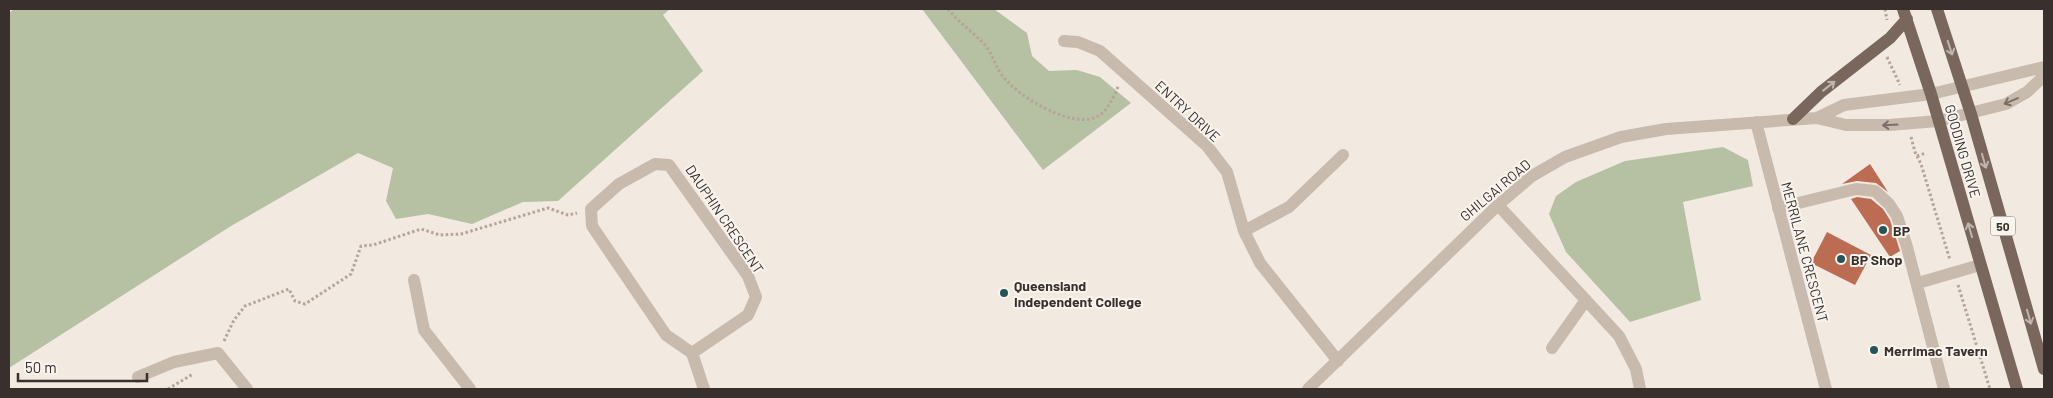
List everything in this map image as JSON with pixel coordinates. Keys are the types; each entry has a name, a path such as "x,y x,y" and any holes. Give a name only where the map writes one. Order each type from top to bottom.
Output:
{"main road":[{"name":"GOODING DRIVE","path":"1937,9 1971,114 2044,369"},
{"name":"GOODING DRIVE","path":"1905,14 1931,94 2017,389"},
{"path":"1793,119 1821,92 1890,38 1905,14"}],"street":[{"name":"ENTRY DRIVE","path":"1064,40 1078,42 1100,51 1207,146 1227,172 1244,232 1260,263 1338,361"},
{"name":"GHILGAI ROAD","path":"1817,118 1844,105 1931,94 2044,67"},
{"name":"GHILGAI ROAD","path":"1308,389 1498,205 1532,176 1565,157 1601,143 1643,132 1666,129 1817,118 1846,125 1889,125 1938,120 1998,107 2019,98 2044,76"},
{"name":"MERRILANE CRESCENT","path":"1756,122 1826,389"},
{"path":"1244,232 1289,207 1343,155"},
{"name":"DAUPHIN CRESCENT","path":"591,212 591,209 620,184 655,164 669,165 748,276 756,297 748,316 692,353"},
{"path":"1778,208 1856,189 1875,192 1889,204 1897,216 1918,283 1944,389"},
{"path":"1498,205 1619,336 1636,369 1640,389"},
{"path":"591,212 592,226 666,335 692,353 704,389"},
{"path":"1918,283 1980,265"},
{"path":"414,280 424,330 470,389"},
{"path":"1552,348 1586,300"},
{"path":"138,377 174,362 218,353 247,389"}],"path":[{"path":"948,9 985,45 1001,74 1012,87 1060,116 1082,120 1096,118 1107,109 1125,73"},
{"path":"1886,54 1903,90"},
{"path":"1917,156 1926,153"},
{"path":"218,353 234,320 245,306 289,289 295,301 305,304 351,274 361,246 373,245 421,229 440,235 461,234 548,208 568,215 591,212"},
{"path":"168,389 196,372"}],"green space":[{"path":"14,9 670,9 663,15 703,71 558,201 523,202 472,224 428,214 396,219 386,201 393,168 358,153 231,226 9,368 9,13"},
{"path":"922,9 994,9 1027,33 1032,56 1049,71 1077,70 1100,77 1131,103 1043,170"},
{"path":"1723,147 1748,160 1753,186 1683,202 1701,300 1630,322 1566,252 1549,214 1556,196 1576,182 1625,161"}],"building":[{"path":"1870,164 1888,192 1876,183 1857,181 1842,184"},
{"path":"1857,197 1871,199 1883,209 1890,220 1900,251 1890,257 1851,199"},
{"name":"BP Shop","path":"1827,232 1871,255 1855,285 1811,263"}],"place":[{"name":"BP","path":"1883,230"},
{"name":"BP Shop","path":"1841,259"},
{"name":"Queensland Independent College","path":"1004,293"},
{"name":"Merrimac Tavern","path":"1874,350"}]}
